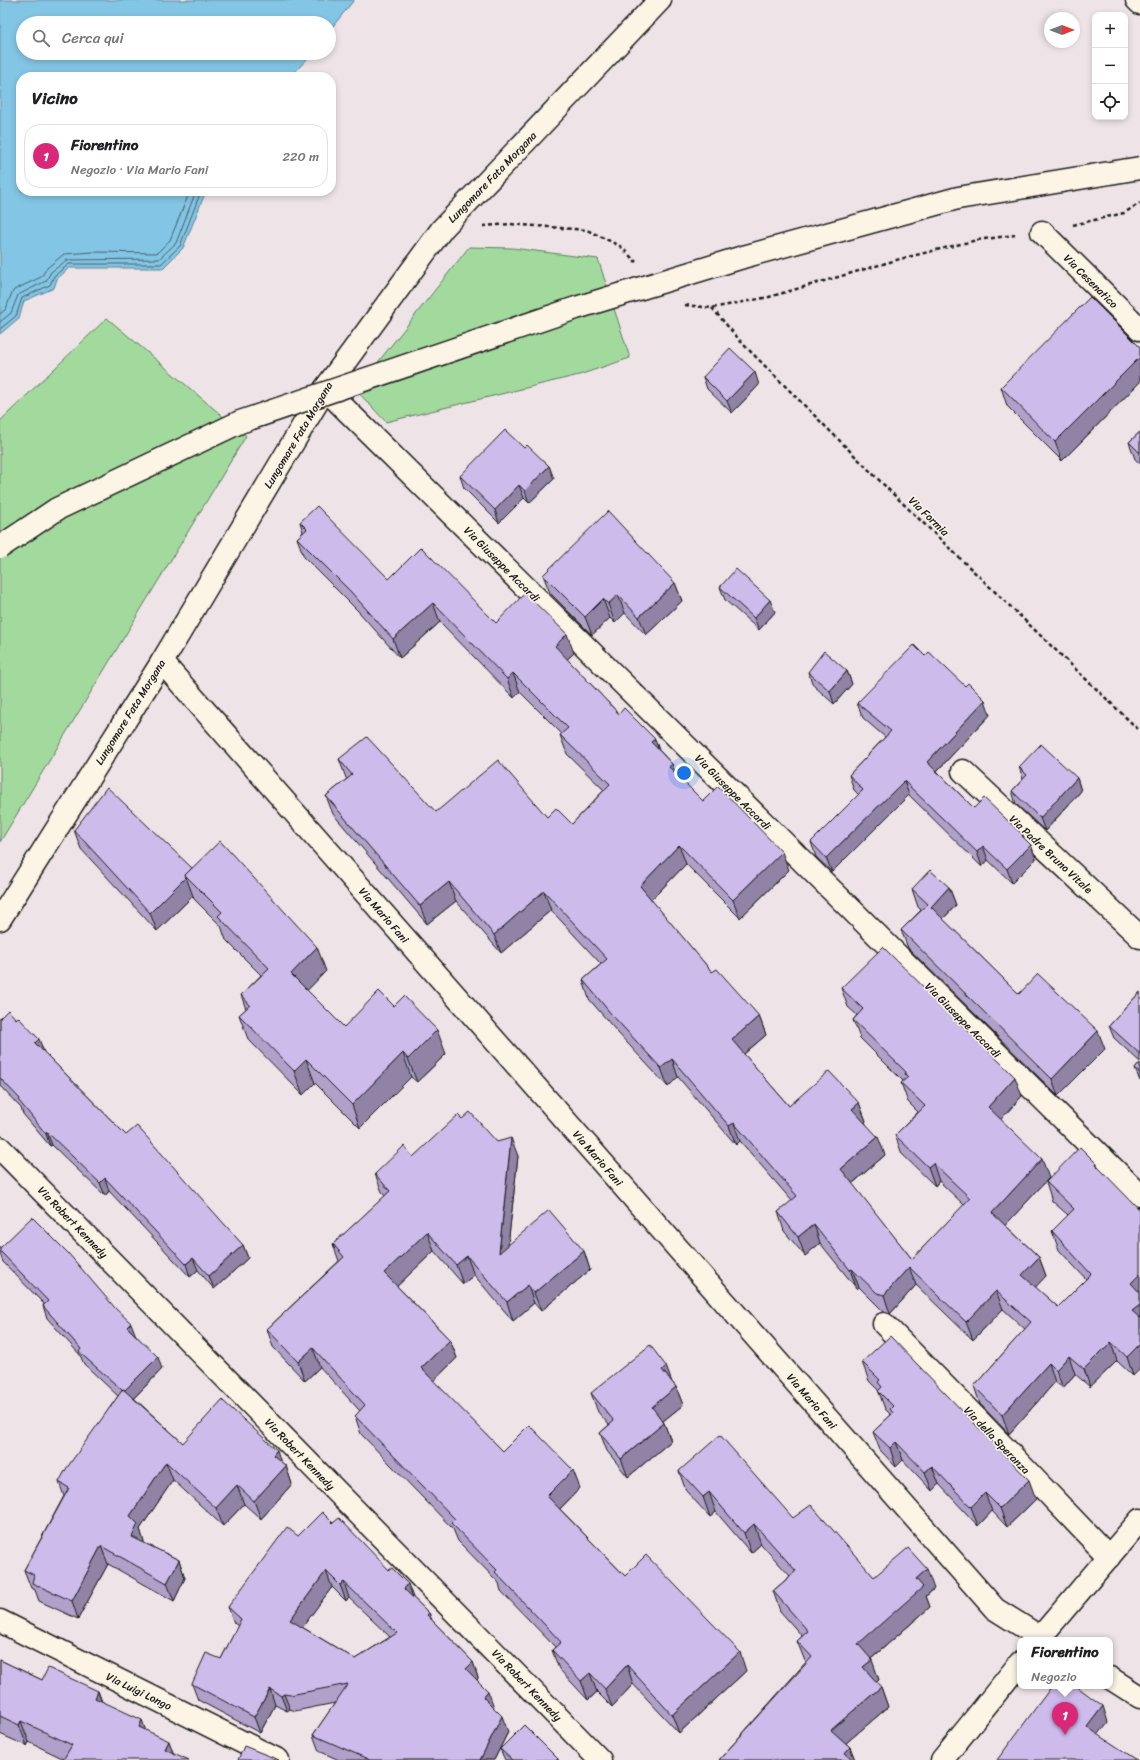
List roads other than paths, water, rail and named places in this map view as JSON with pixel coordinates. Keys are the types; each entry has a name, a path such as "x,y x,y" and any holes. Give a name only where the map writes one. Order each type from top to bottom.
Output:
{"street":[{"name":"Lungomare Fata Morgana","path":"0,918 162,662 325,389 442,229 660,0"},
{"path":"1137,0 1140,3"},
{"path":"0,547 57,509 240,422 576,308 743,257 958,198 1140,168"},
{"name":"Via Cesenatico","path":"1042,232 1140,329"},
{"name":"Via Giuseppe Accardi","path":"325,389 1140,1195"},
{"name":"Via Mario Fani","path":"162,662 995,1609 1038,1637"},
{"name":"Via Padre Bruno Vitale","path":"963,771 1140,936"},
{"name":"Via Robert Kennedy","path":"0,1148 600,1760"},
{"name":"Via della Speranza","path":"884,1324 1109,1557"},
{"path":"1043,1637 1140,1520"},
{"name":"Via Luigi Longo","path":"0,1621 278,1760"},
{"path":"942,1760 1017,1666"},
{"path":"1113,1680 1140,1697"}],"water":[{"path":"0,0 354,0 336,22 336,16 16,16 16,60 306,60 295,72 16,72 16,196 204,196 183,248 163,268 69,268 57,279 54,288 24,301 19,318 0,334"}],"place":[{"name":"Fiorentino","path":"1065,1735"}]}
